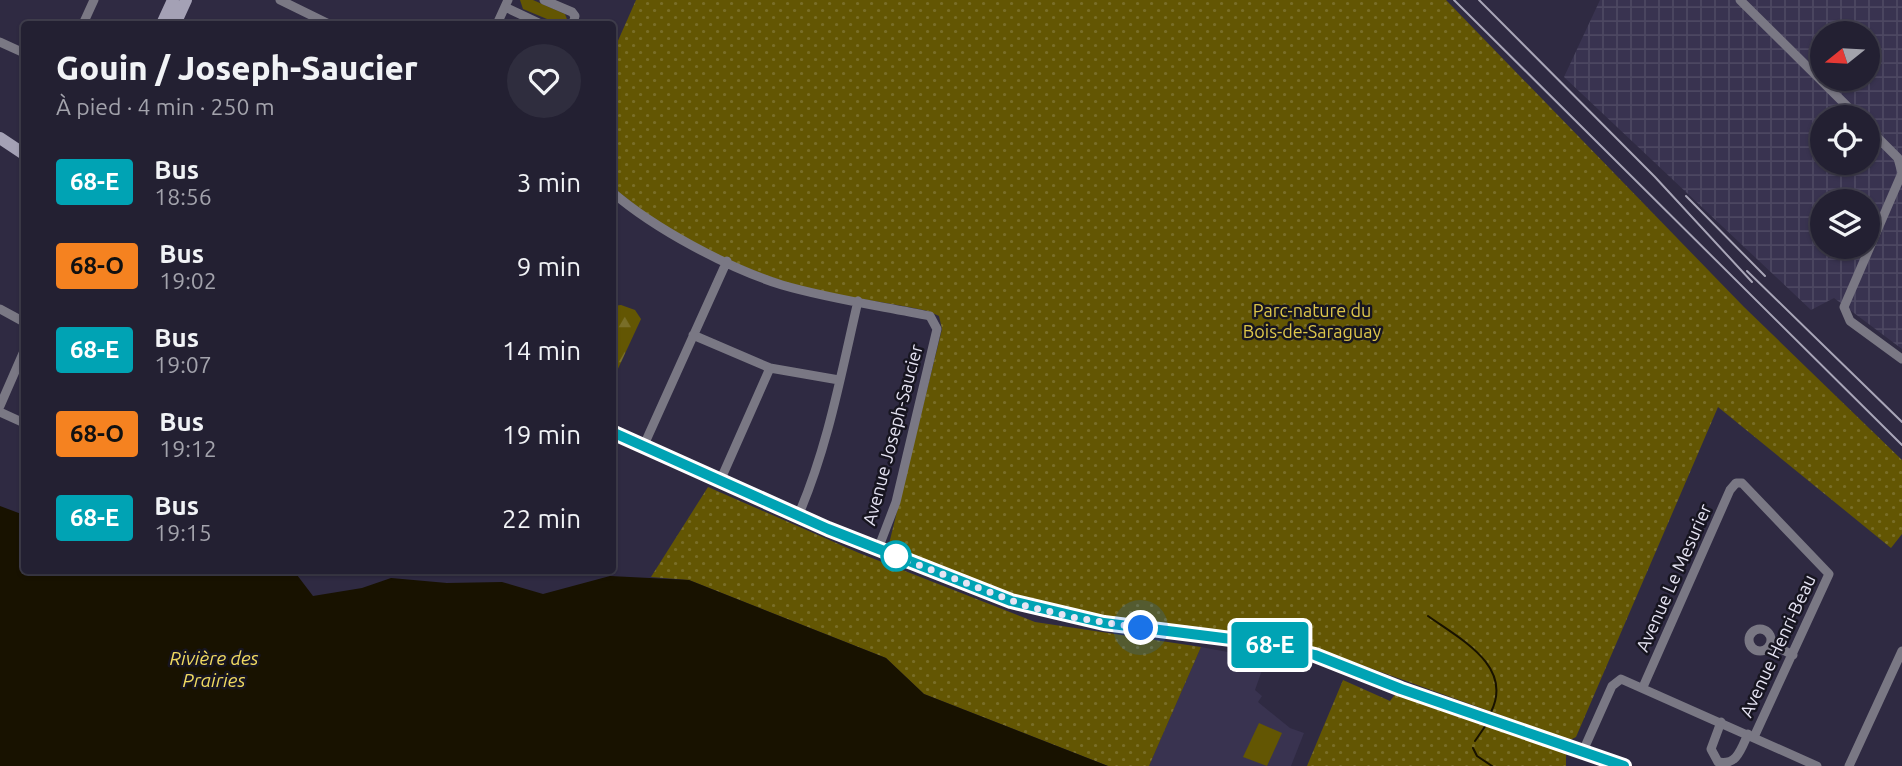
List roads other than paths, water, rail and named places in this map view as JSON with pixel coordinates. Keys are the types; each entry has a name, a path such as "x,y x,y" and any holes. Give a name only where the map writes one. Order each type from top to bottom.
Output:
{"street":[{"path":"84,21 93,0"},
{"path":"163,21 173,0"},
{"path":"176,21 186,0"},
{"path":"281,0 323,21"},
{"path":"544,0 572,12 575,16 574,21"},
{"path":"1740,0 1845,105"},
{"path":"498,21 506,4 536,21"},
{"path":"0,42 21,52"},
{"path":"0,138 21,153"},
{"path":"1880,140 1898,158 1902,173 1844,307 1850,321 1902,359"},
{"path":"616,195 668,232 727,261 783,285 858,301 818,468 798,516"},
{"path":"644,445 727,261"},
{"name":"Avenue Joseph-Saucier","path":"858,301 930,316 937,329 896,502 878,549"},
{"path":"0,309 21,320"},
{"path":"693,335 770,368 839,380"},
{"path":"0,406 4,386 21,356"},
{"path":"720,481 770,368"},
{"path":"0,412 21,422"},
{"path":"616,434 798,516 993,595 1052,613 1104,623 1263,643 1315,655 1401,689 1623,766"},
{"name":"Avenue Henri-Beau","path":"1721,722 1711,749 1718,762 1729,763 1735,759 1751,735 1793,654 1828,573 1746,486 1736,483"},
{"name":"Avenue Le Mesurier","path":"1643,687 1730,489 1736,483"},
{"path":"1771,644 1793,654"},
{"path":"1849,766 1902,651"},
{"path":"1583,751 1612,686 1619,679 1643,687 1817,766"}],"water":[{"name":"Rivière des Prairies","path":"0,506 21,514 21,574 296,574 313,596 362,588 391,578 447,583 502,582 543,594 610,576 689,580 886,658 924,694 1108,766 0,766"}],"waterway":[{"path":"1428,616 1468,644 1490,667 1496,696 1491,712"},
{"path":"1475,741 1486,725"},
{"path":"1473,748 1477,756 1492,766"}],"tram line":[{"path":"1454,0 1902,445"},
{"path":"1479,0 1655,177 1752,282"},
{"path":"1686,196 1765,276"},
{"path":"1747,271 1902,422"}],"park label":[{"name":"Parc-nature du Bois-de-Saraguay","path":"1312,321"}]}
